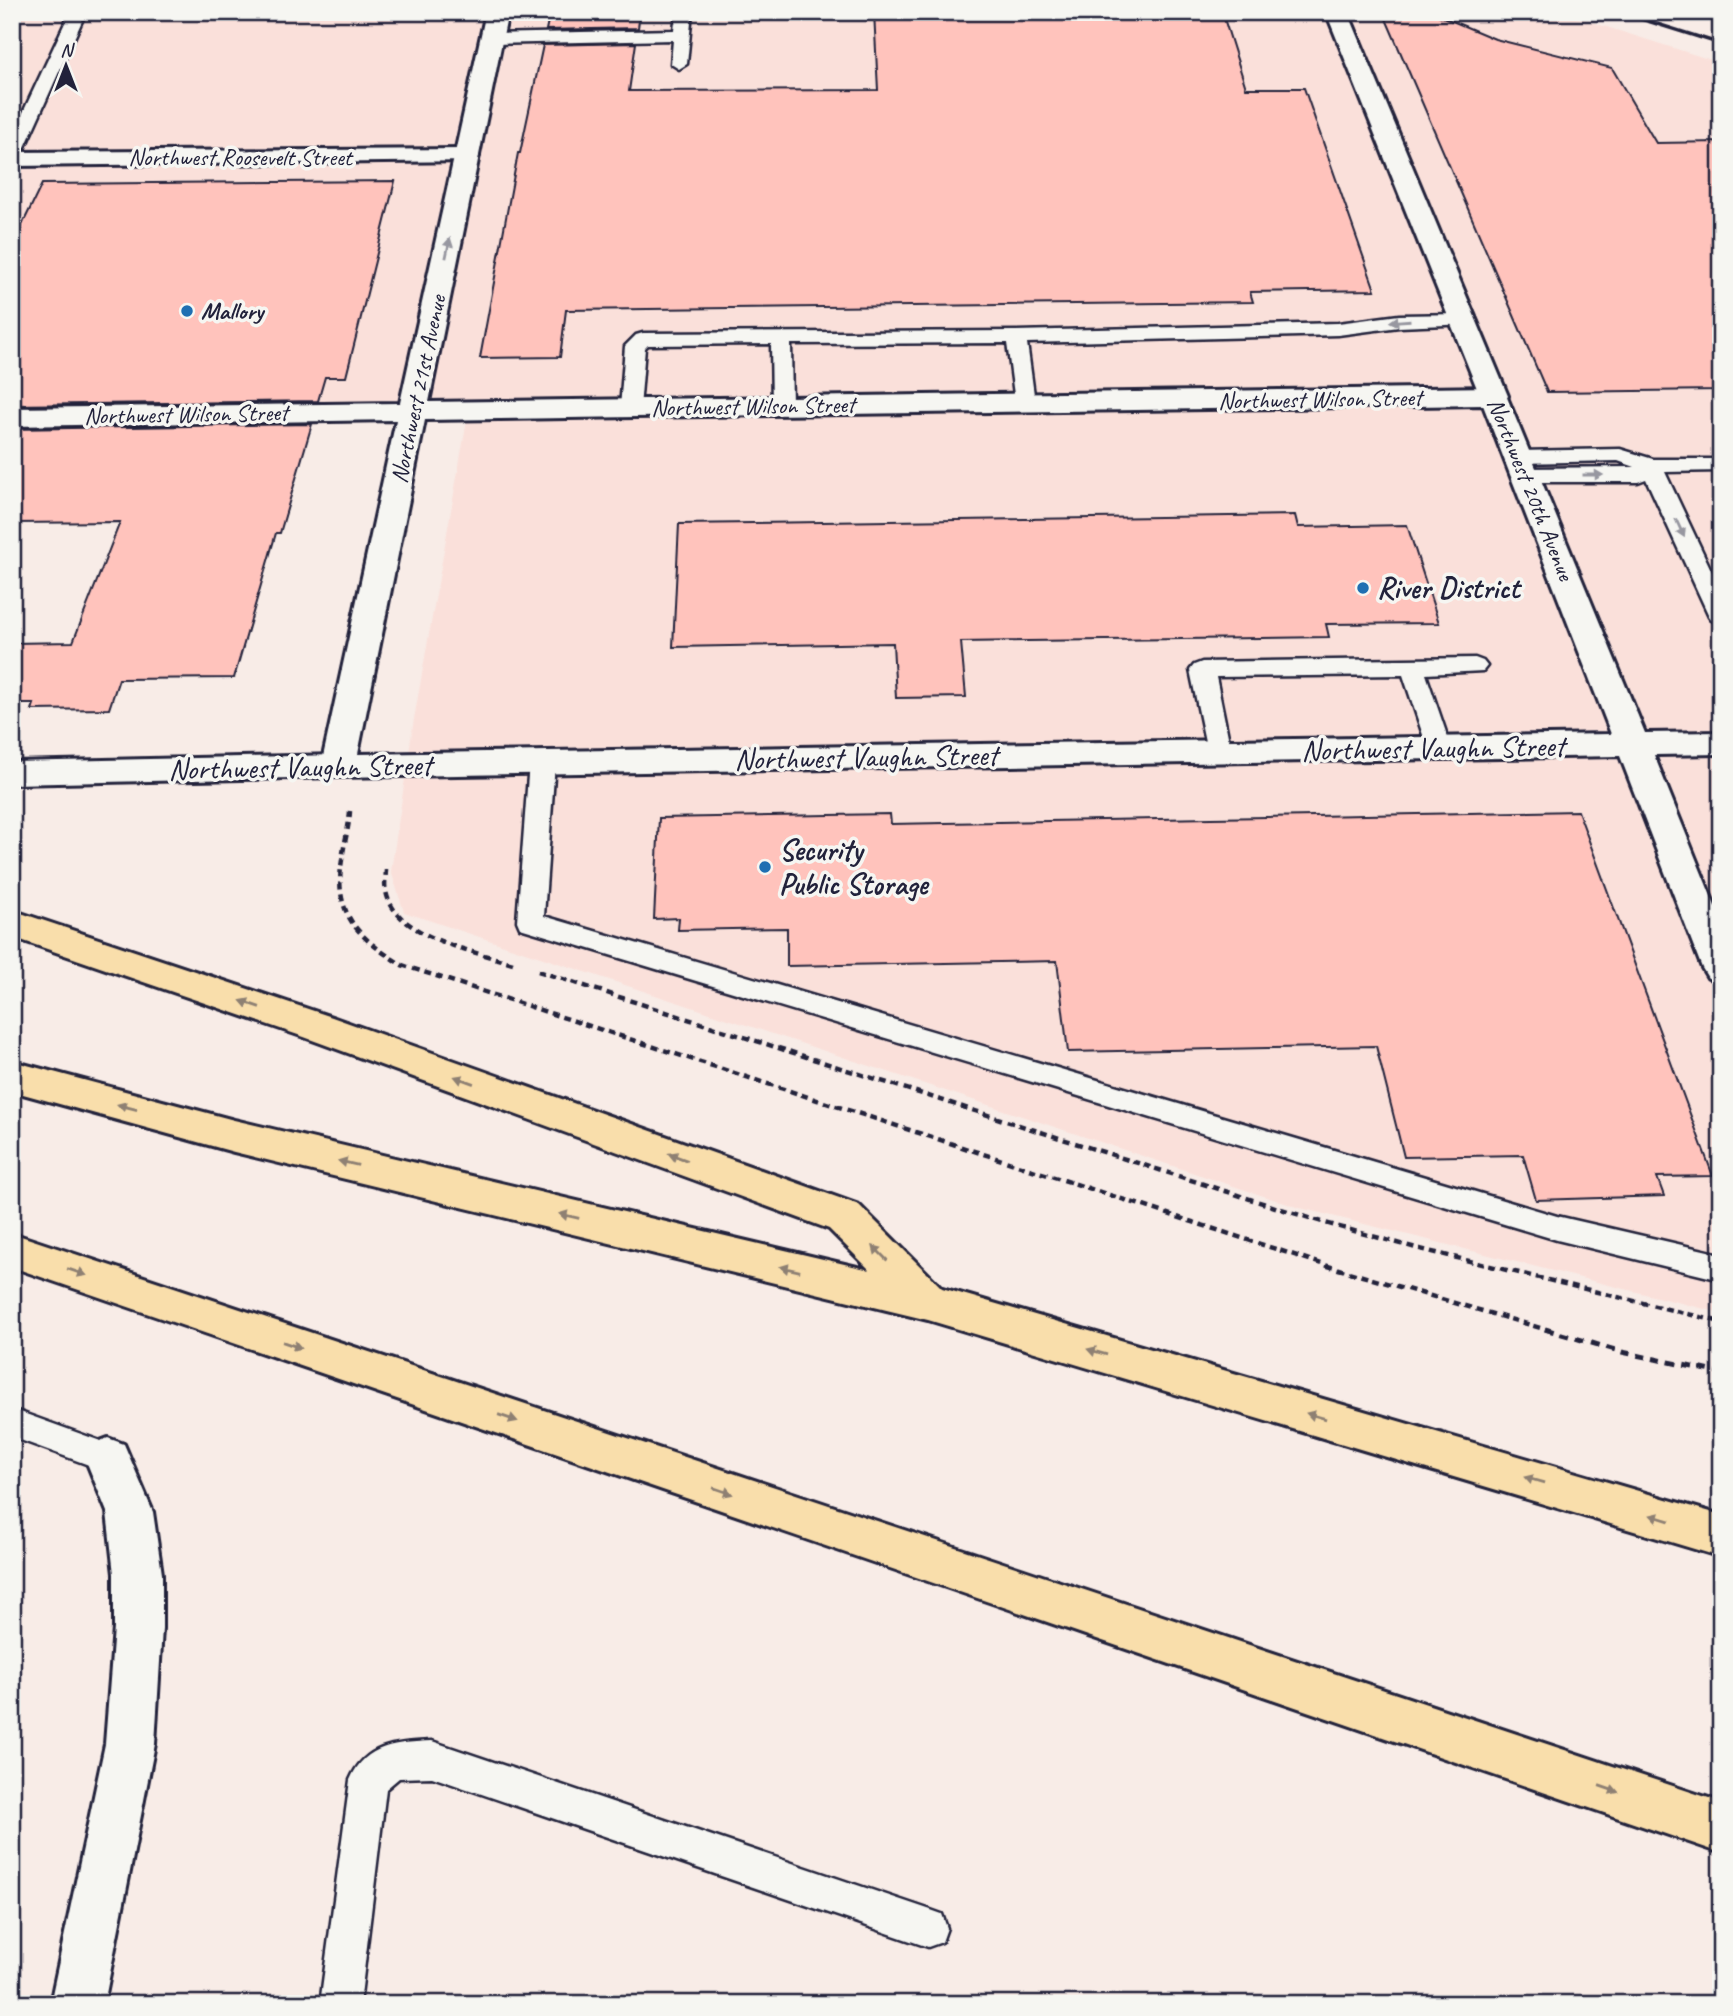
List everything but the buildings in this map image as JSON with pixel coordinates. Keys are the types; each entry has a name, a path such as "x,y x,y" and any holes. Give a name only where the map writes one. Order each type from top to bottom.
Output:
{"highway":[{"path":"12,923 318,1027 844,1217 928,1302"},
{"path":"12,1076 234,1136 928,1302 1721,1536"},
{"path":"12,1250 1721,1828"}],"street":[{"name":"Northwest 21st Avenue","path":"338,766 497,12"},
{"name":"Northwest 20th Avenue","path":"1337,12 1494,396 1721,968"},
{"name":"Northwest Roosevelt Street","path":"12,158 467,156"},
{"name":"Northwest Wilson Street","path":"12,416 1494,396"},
{"name":"Northwest Vaughn Street","path":"12,773 1721,743"},
{"path":"77,2004 130,1744 138,1628 138,1574 130,1512 108,1458"}],"lane":[{"path":"12,158 78,12"},
{"path":"679,64 684,12"},
{"path":"491,39 682,35"},
{"path":"12,112 33,111"},
{"path":"630,408 635,346 643,339 1016,337 1338,329 1399,321 1462,320"},
{"path":"1016,337 1025,402"},
{"path":"781,338 782,406"},
{"path":"1521,466 1638,475 1651,466 1721,465"},
{"path":"1651,466 1721,616"},
{"path":"1219,751 1202,670 1475,666"},
{"path":"1412,667 1439,747"},
{"path":"542,762 530,921 1557,1228 1721,1267"},
{"path":"12,1423 108,1458"},
{"path":"340,2004 369,1780 392,1761 432,1759 928,1928"}],"path":[{"path":"338,766 349,797 350,816 341,867 341,901 353,929 372,946 402,965 1328,1266 1622,1352 1721,1373"},
{"path":"386,869 385,892 390,906 404,922 451,944 516,965"},
{"path":"530,969 1325,1223 1416,1248 1721,1322"}],"shaded area":[{"path":"12,12 1559,12 1721,63 1721,1313 1300,1208 404,912 391,871 414,719 469,409 12,415"}],"railway":[{"path":"1619,12 1721,44"}],"place":[{"name":"Mallory","path":"187,311"},
{"name":"River District","path":"1363,588"},
{"name":"Security Public Storage","path":"765,867"}]}
